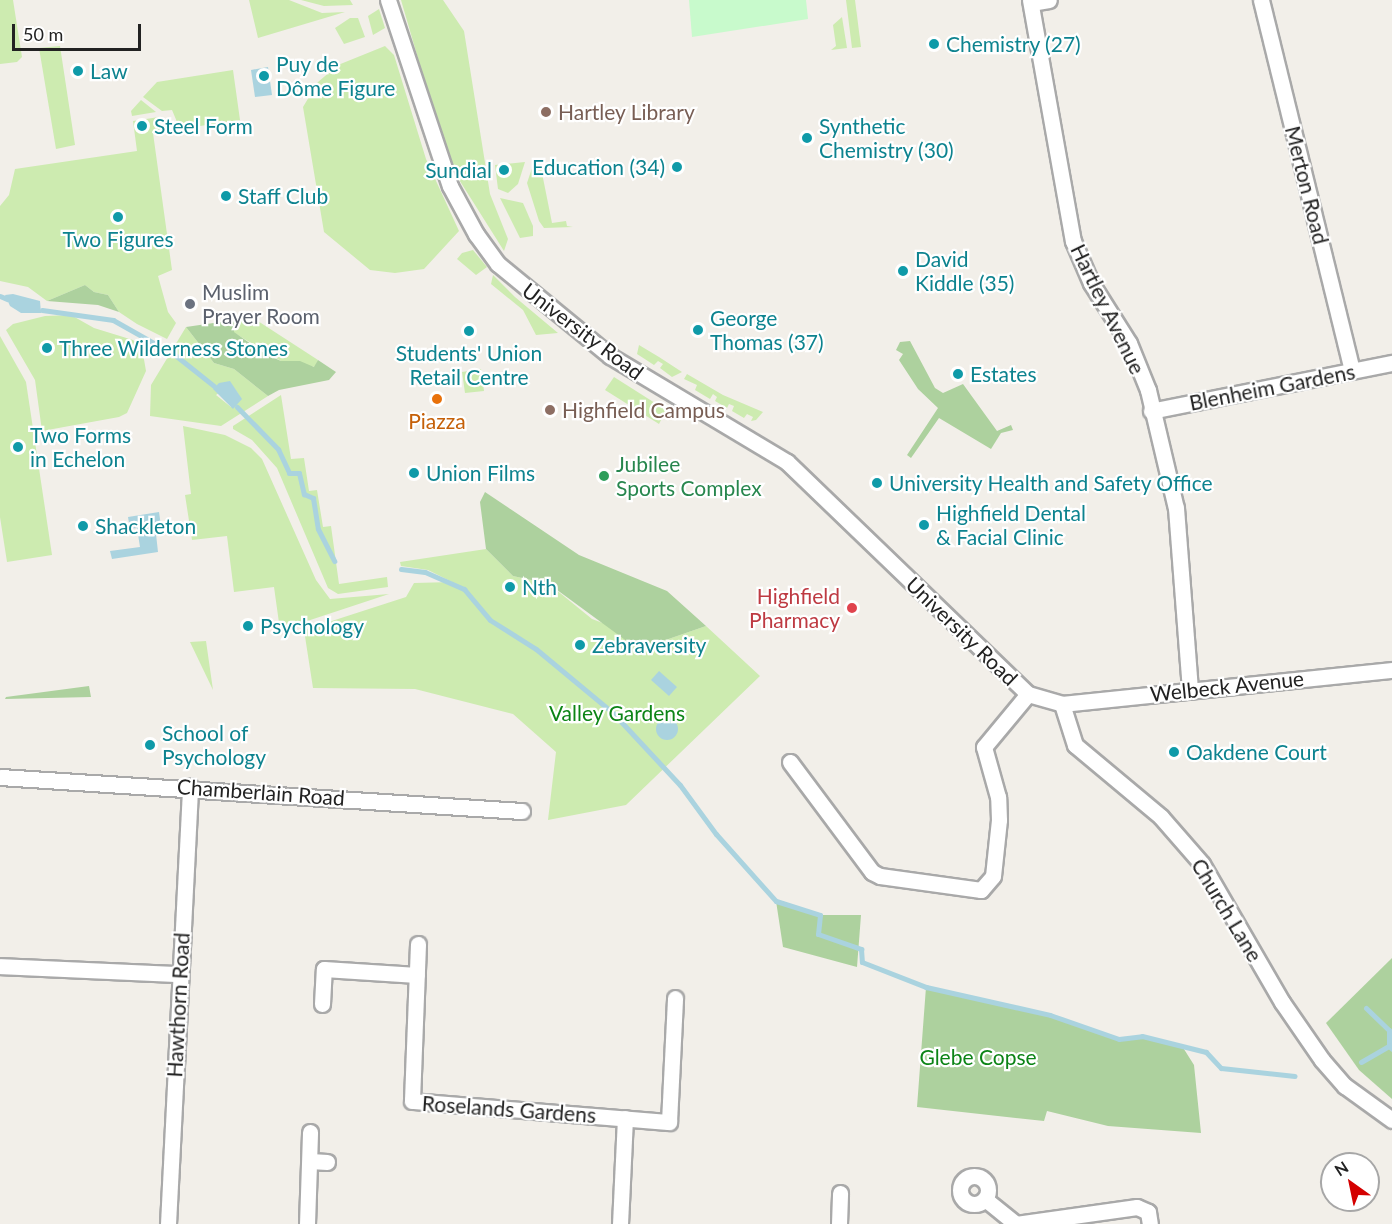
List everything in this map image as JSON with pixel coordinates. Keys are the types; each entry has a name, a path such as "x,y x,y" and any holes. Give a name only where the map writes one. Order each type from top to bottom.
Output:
{"street":[{"name":"University Road","path":"388,0 450,186 476,234 498,264 610,356 787,462 1028,694 1062,704"},
{"path":"1031,2 1049,0"},
{"name":"Merton Road","path":"1261,0 1352,370"},
{"name":"Hartley Avenue","path":"1031,2 1073,241 1090,284 1129,343 1148,390 1151,411 1176,508 1190,690"},
{"name":"Blenheim Gardens","path":"1151,411 1392,363"},
{"name":"Welbeck Avenue","path":"1062,704 1392,670"},
{"path":"790,762 872,872 880,876 981,890 993,876 999,820 998,797 984,747 1028,694"},
{"name":"Church Lane","path":"1062,704 1075,745 1161,818 1202,864 1282,1002 1322,1060 1345,1086 1392,1120"},
{"name":"Chamberlain Road","path":"0,777 190,787 522,811"},
{"name":"Hawthorn Road","path":"168,1224 190,787"},
{"name":"Roselands Gardens","path":"418,944 412,1101 669,1122 675,998"},
{"path":"0,966 179,974"},
{"path":"322,1004 324,969 417,975"},
{"name":"Roselands Gardens","path":"620,1224 625,1118"},
{"path":"307,1224 310,1132"},
{"path":"310,1161 327,1162"},
{"path":"839,1224 840,1193"},
{"path":"985,1199 1016,1224 1137,1207 1148,1212 1150,1224"}],"green space":[{"path":"0,0 13,0 22,57 17,62 0,64"},
{"path":"249,0 289,0 322,13 345,12 258,38"},
{"path":"301,0 350,0 353,5 324,6"},
{"path":"401,0 443,0 464,31 490,194 508,239 504,251 458,178 433,110"},
{"path":"689,0 806,0 808,19 692,37"},
{"path":"846,0 855,0 861,47 852,48"},
{"path":"379,9 385,28 373,35 368,16"},
{"path":"842,17 847,48 831,50 836,46 833,25"},
{"path":"350,18 358,18 365,37 344,44 335,28"},
{"path":"60,46 75,145 56,149 39,48"},
{"path":"385,46 394,55 426,159 459,231 424,269 395,273 370,270 324,232 303,107 318,82 338,65"},
{"path":"233,70 240,120 180,129 172,110 162,111 143,97 157,82"},
{"path":"141,100 156,112 132,116 131,111"},
{"path":"159,117 167,130 153,133 172,270 158,276 168,312 176,323 167,339 119,312 108,295 94,292 85,285 47,301 28,287 0,281 0,206 9,195 15,169 137,151 133,121"},
{"path":"525,162 518,184 508,193 498,189 495,165"},
{"path":"540,163 552,223 566,221 567,226 573,227 544,228 539,221 527,183 533,165"},
{"path":"500,198 523,203 533,226 533,236 520,238"},
{"path":"473,250 487,267 476,275 457,259 462,253"},
{"path":"493,275 558,333 536,335 523,310 491,284"},
{"path":"85,285 94,292 108,295 119,312 98,305 47,301"},
{"path":"71,315 94,328 133,340 142,348 146,371 127,413 119,417 42,431 35,380 6,330 13,324 45,316"},
{"path":"250,316 318,360 315,367 281,361 233,332 234,320"},
{"path":"234,320 234,332 265,354 281,361 300,361 314,367 318,360 336,372 329,380 279,390 268,396 234,369 214,363 186,327"},
{"path":"186,327 214,363 234,369 268,396 221,426 150,416 151,385","holes":["231,384 239,395 231,407 216,395"]},
{"path":"0,336 26,382 52,555 7,562 0,517"},
{"path":"910,341 935,388 943,393 963,384 997,431 1011,425 1013,430 1001,433 991,449 939,418 911,458 907,455 938,408 918,389 899,360 903,354 896,350 900,342"},
{"path":"639,345 682,372 672,377 660,368 663,364 658,361 654,365 637,354"},
{"path":"481,369 484,391 465,393 462,372"},
{"path":"687,374 723,395 763,412 756,420 751,421 753,417 747,414 744,418 732,411 734,406 729,404 727,408 715,401 717,397 713,394 710,399 695,390 697,385 684,379"},
{"path":"614,377 666,410 659,424 605,390"},
{"path":"281,395 291,459 304,458 309,491 317,490 323,527 331,526 339,584 387,577 388,587 338,594 328,588 277,468 252,440 233,429 233,426"},
{"path":"183,426 225,435 251,448 262,459 316,580 330,599 389,594 280,630 274,587 234,592 227,536 192,540 185,495 191,494"},
{"path":"485,492 579,555 667,591 706,626 657,643 628,642 549,584 513,576 486,549 480,502"},
{"name":"Valley Gardens","path":"486,549 513,576 549,584 592,619 657,643 706,626 760,676 626,805 548,820 556,752 513,714 415,689 313,688 304,630 406,597 414,583 452,582 428,570 401,566 400,562"},
{"path":"206,641 213,690 190,642"},
{"path":"89,686 91,697 5,699 6,697"},
{"path":"776,901 820,915 861,915 857,967 783,947"},
{"path":"1392,958 1392,1099 1359,1070 1326,1023"},
{"name":"Glebe Copse","path":"926,987 1050,1015 1118,1039 1142,1036 1182,1046 1194,1065 1201,1133 1108,1126 1047,1111 1044,1121 917,1107"}],"water":[{"path":"268,67 272,95 255,97 251,70"},
{"path":"13,294 40,301 41,313 21,313 10,306 5,295"},
{"path":"230,381 242,399 233,409 213,389 219,383"},
{"path":"159,512 162,533 156,534 158,552 112,559 110,551 140,547 137,528 130,529 128,517"},
{"path":"659,671 677,687 669,696 651,680"},
{"path":"667,718 675,721 678,729 675,737 667,740 659,737 656,729 659,721"}],"waterway":[{"path":"0,296 7,299"},
{"path":"42,310 113,320 175,355 214,386"},
{"path":"237,407 278,449 289,473 299,473 304,494 313,498 318,529 334,561"},
{"path":"401,569 425,572 464,589 490,620 536,649 613,713 680,785 716,834 776,901 820,915 818,934 861,949 862,962 926,987 1050,1015 1119,1039 1142,1036 1206,1052 1221,1068 1295,1076"},
{"path":"1366,1008 1389,1030 1389,1046"},
{"path":"1361,1062 1389,1046 1392,1049"}],"place":[{"name":"Chemistry (27)","path":"934,44"},
{"name":"Law","path":"78,71"},
{"name":"Puy de Dôme Figure","path":"264,76"},
{"name":"Hartley Library","path":"546,112"},
{"name":"Steel Form","path":"142,126"},
{"name":"Synthetic Chemistry (30)","path":"807,138"},
{"name":"Education (34)","path":"677,167"},
{"name":"Sundial","path":"504,170"},
{"name":"Staff Club","path":"226,196"},
{"name":"Two Figures","path":"118,217"},
{"name":"David Kiddle (35)","path":"903,271"},
{"name":"Muslim Prayer Room","path":"190,304"},
{"name":"George Thomas (37)","path":"698,330"},
{"name":"Students' Union Retail Centre","path":"469,331"},
{"name":"Three Wilderness Stones","path":"47,348"},
{"name":"Estates","path":"958,374"},
{"name":"Piazza","path":"437,399"},
{"name":"Highfield Campus","path":"550,410"},
{"name":"Two Forms in Echelon","path":"18,447"},
{"name":"Union Films","path":"414,473"},
{"name":"Jubilee Sports Complex","path":"604,476"},
{"name":"University Health and Safety Office","path":"877,483"},
{"name":"Highfield Dental & Facial Clinic","path":"924,525"},
{"name":"Shackleton","path":"83,526"},
{"name":"Nth","path":"510,587"},
{"name":"Highfield Pharmacy","path":"852,608"},
{"name":"Psychology","path":"248,626"},
{"name":"Zebraversity","path":"580,645"},
{"name":"School of Psychology","path":"150,745"},
{"name":"Oakdene Court","path":"1174,752"}]}
